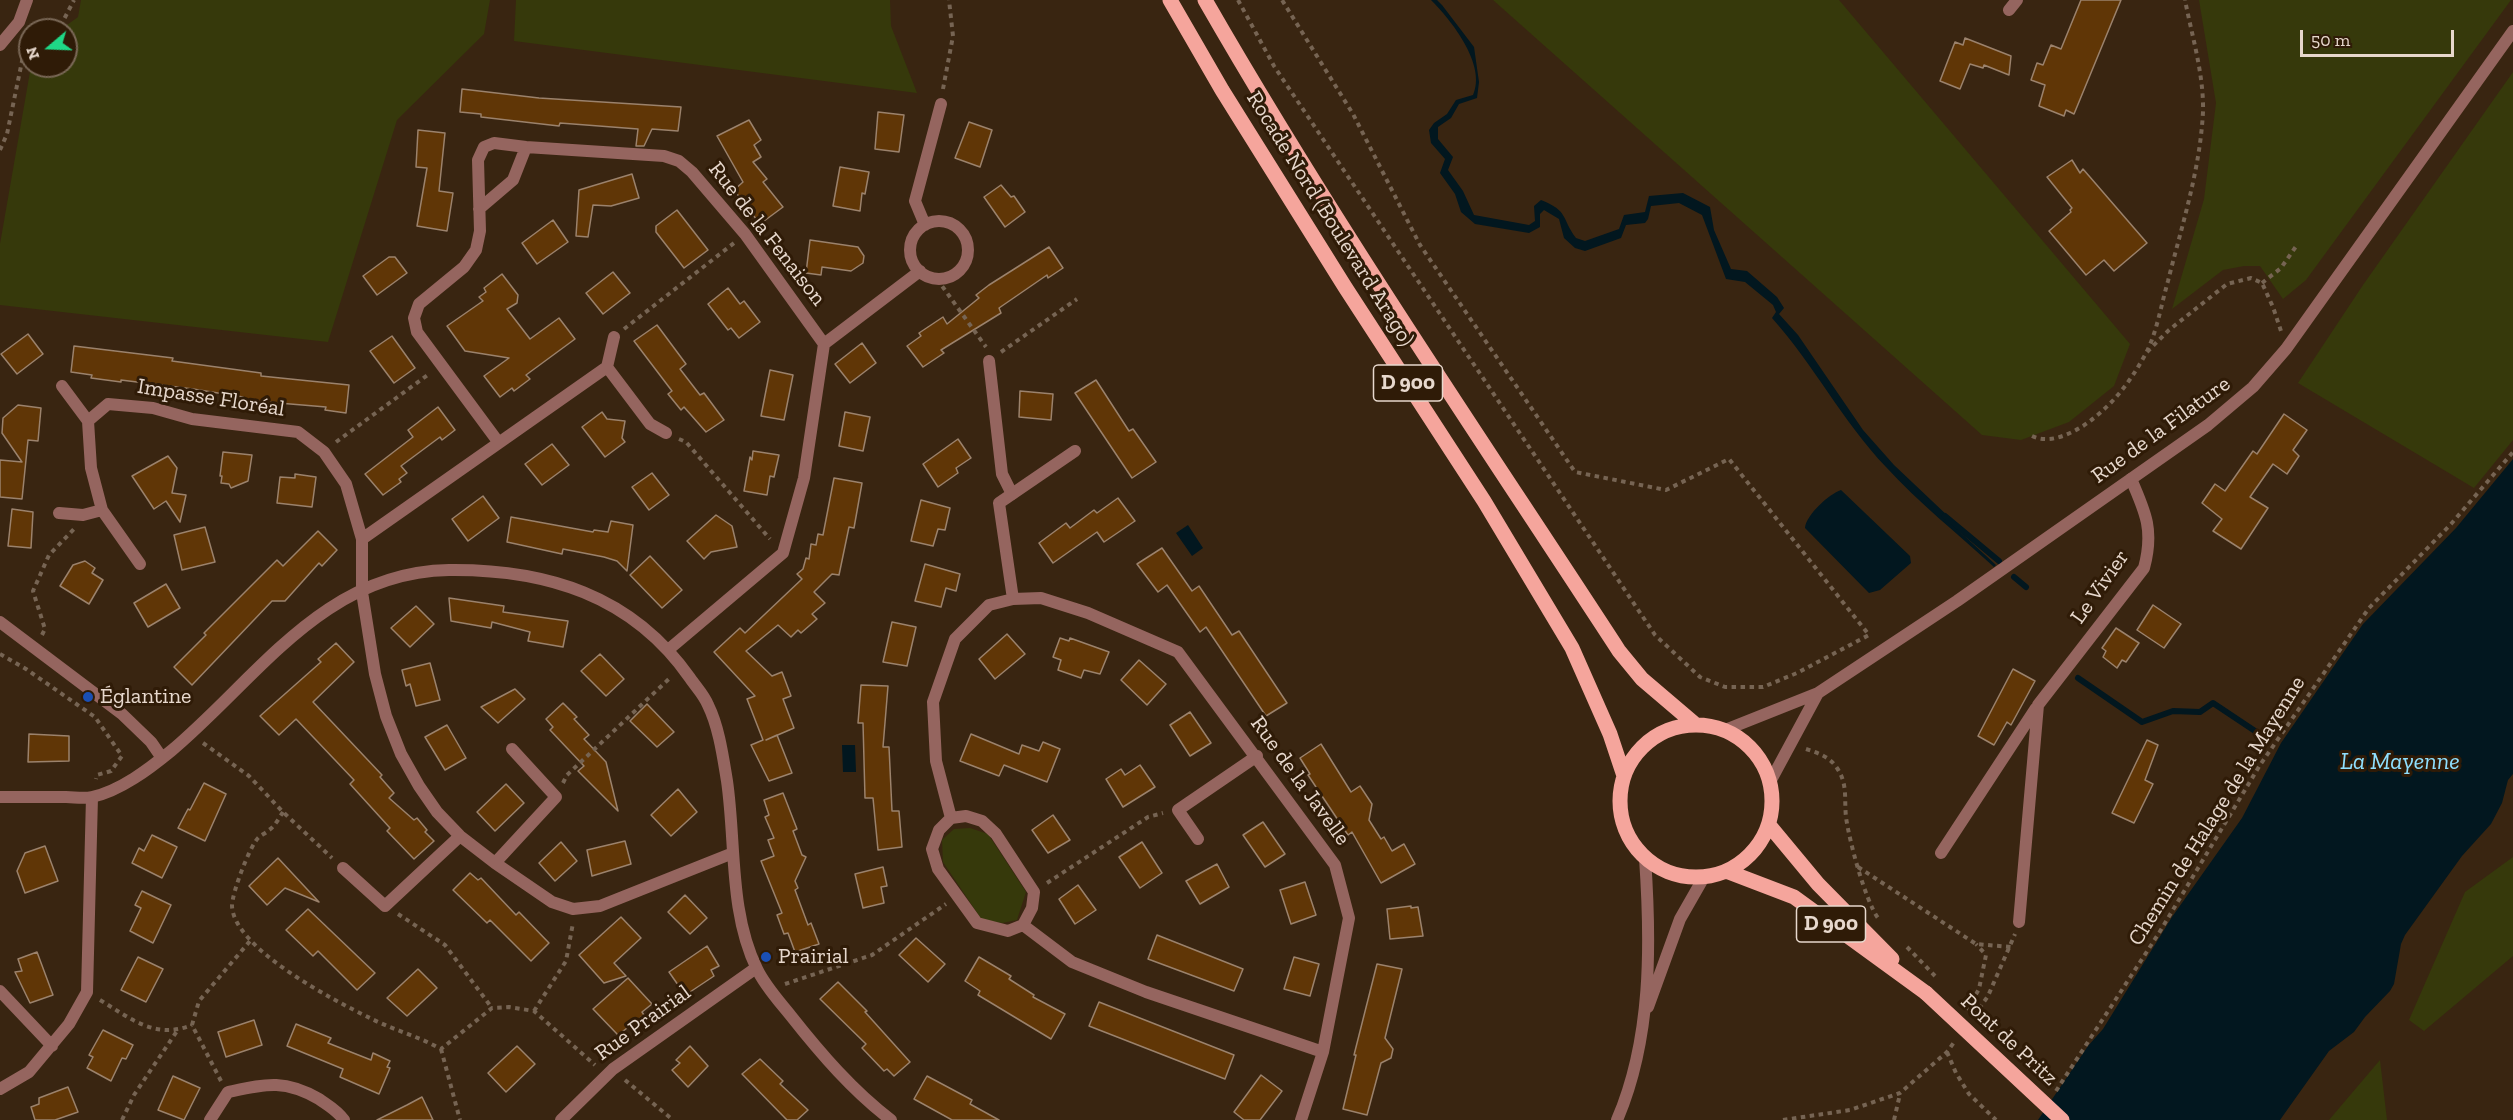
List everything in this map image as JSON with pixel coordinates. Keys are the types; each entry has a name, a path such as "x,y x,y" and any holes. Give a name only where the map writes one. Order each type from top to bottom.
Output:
{"main road":[{"name":"Rocade Nord (Boulevard Arago)","path":"1170,0 1222,90 1345,287 1484,501 1572,648 1610,734 1624,776"},
{"name":"Rocade Nord (Boulevard Arago)","path":"1205,0 1249,76 1363,256 1619,651 1642,679 1696,725"},
{"path":"1696,725 1725,730 1745,743 1760,760 1770,782 1772,804 1768,825 1759,844 1744,860 1726,872 1704,877 1682,877 1662,870 1645,858 1630,840 1622,820 1620,798 1624,776 1635,755 1652,739 1673,728 1696,725"},
{"name":"Pont de Pritz","path":"1768,825 1818,884 1926,993 2062,1120"},
{"name":"Pont de Pritz","path":"1726,872 1794,897 1926,993"}],"street":[{"path":"0,45 18,22 27,0"},
{"name":"Rue de la Filature","path":"1725,730 1818,693 1957,602 2226,410 2253,387 2286,349 2513,31"},
{"path":"925,225 915,201 941,104"},
{"name":"Rue de la Fenaison","path":"500,442 417,332 414,318 419,304 464,267 476,250 480,231 478,160 484,147 494,143 664,156 679,160 692,172 744,234 824,344"},
{"path":"479,209 513,180 526,147"},
{"path":"934,221 953,224 961,230 968,248 967,258 963,267 947,278 937,279 920,271 914,264 910,247 918,230 925,225 934,221"},
{"path":"668,650 783,553 804,477 824,344 920,271"},
{"path":"362,539 607,367 614,336"},
{"path":"989,361 1002,474 1012,494"},
{"path":"607,367 650,424 666,433"},
{"path":"62,386 88,421 91,468 102,510 140,564"},
{"name":"Impasse Floréal","path":"88,421 108,404 153,408 192,419 298,432 324,452 346,484 362,539 362,592 375,674 401,754 437,812 460,836 552,902 573,909"},
{"path":"1013,599 999,503 1075,451"},
{"name":"Le Vivier","path":"1941,853 2038,705 2144,568 2149,549 2146,513 2131,479"},
{"path":"59,513 83,515 102,510"},
{"path":"0,797 92,797 134,779 190,734 297,631 338,601 401,577 438,571 509,572 556,581 598,597 630,617 668,650 709,705 727,782 741,920 756,968 803,1031 862,1098 891,1120"},
{"name":"Rue de la Javelle","path":"951,818 936,761 933,702 955,639 989,605 1013,599 1041,598 1088,613 1178,652 1257,756 1335,865 1349,918 1323,1052 1301,1120"},
{"path":"0,622 122,714 151,742 162,758"},
{"name":"Rue de la Filature","path":"1770,782 1818,693"},
{"path":"2019,922 2038,705"},
{"path":"495,863 556,797 512,749"},
{"path":"1198,839 1178,810 1257,756"},
{"path":"0,1089 29,1071 52,1046 69,1024 87,992 92,797"},
{"path":"966,816 982,821 996,834 1034,892 1032,908 1023,925 1008,931 977,923 938,869 932,849 939,830 951,818 966,816"},
{"path":"343,868 386,906 460,836"},
{"path":"573,909 600,906 734,853"},
{"path":"1617,1120 1635,1062 1643,1019 1649,918 1645,858"},
{"path":"1643,1019 1680,919 1704,877"},
{"path":"1023,925 1072,962 1146,992 1323,1052"},
{"name":"Rue Prairial","path":"561,1120 613,1069 756,968"},
{"path":"0,991 52,1046"},
{"path":"210,1120 228,1092 265,1084 299,1088 338,1111 344,1120"}],"path":[{"path":"0,150 7,134 29,28 61,25 74,0"},
{"path":"941,104 953,36 949,0"},
{"path":"1238,0 1274,66 1655,634 1700,677 1725,687 1763,687 1797,673 1869,635 1729,459 1666,490 1575,472 1420,245 1353,114 1282,0"},
{"path":"2147,352 2199,162 2203,110 2200,77 2185,0"},
{"path":"614,336 744,234"},
{"path":"2262,283 2281,268 2297,245"},
{"path":"2032,436 2039,439 2051,439 2071,434 2096,417 2123,393 2147,352 2169,330 2227,284 2251,278 2262,283 2273,307 2286,349"},
{"path":"937,279 986,347 989,361 1077,299"},
{"path":"324,452 442,364"},
{"path":"666,433 686,442 783,553"},
{"name":"Chemin de Halage de la Mayenne","path":"2050,1101 2159,933 2260,765 2369,608 2451,524 2513,452"},
{"path":"26,669 45,629 33,591 49,555 73,531 83,515"},
{"path":"0,654 26,669 95,717 122,756 111,771 97,775 92,797"},
{"path":"556,797 567,775 682,667"},
{"path":"190,734 249,776 283,812 343,868"},
{"path":"1806,749 1823,755 1837,767 1846,789 1846,814 1858,866 1876,915 1884,924"},
{"path":"1034,892 1148,817 1178,810"},
{"path":"283,812 271,829 258,838 244,864 232,907 241,932 267,957 318,991 371,1019 422,1038 441,1049 460,1120"},
{"path":"1858,866 1976,944 1986,955 1979,989 1966,1012"},
{"path":"770,989 872,955 957,896"},
{"path":"386,906 445,945 492,1008"},
{"path":"534,1011 566,961 572,938 573,909"},
{"path":"1900,940 1942,982"},
{"path":"228,1092 192,1025 199,1001 250,941"},
{"path":"1976,944 2011,947"},
{"path":"87,992 143,1027 177,1031 192,1025"},
{"path":"441,1049 492,1008 509,1007 534,1011 592,1064 613,1069 673,1120"},
{"path":"122,1120 134,1095 177,1031"},
{"path":"1956,1032 1947,1052 1956,1073 1969,1094 1996,1120"},
{"path":"1783,1120 1850,1110 1900,1093 1894,1120"}],"green space":[{"path":"81,0 490,0 484,34 397,120 328,342 0,305 0,244 29,78 78,78 78,17"},
{"path":"516,0 890,0 891,26 917,93 514,41"},
{"path":"1493,0 1839,0 2130,344 2114,386 2069,422 2021,440 1982,435"},
{"path":"2199,0 2511,0 2306,280 2283,299 2260,266 2223,270 2172,309 2204,199 2216,103"},
{"path":"2513,72 2513,440 2474,488 2298,383 2363,285"},
{"path":"970,828 988,834 1026,892 1017,920 1002,923 982,920 943,862 942,840 954,829"},
{"path":"2513,857 2513,956 2424,1031 2409,1020 2465,892"},
{"path":"2380,1060 2387,1120 2329,1120"}],"water":[{"path":"1431,0 1437,0 1442,5 1474,47 1479,82 1477,98 1459,104 1451,118 1438,127 1438,139 1453,157 1448,170 1463,191 1474,215 1529,225 1535,221 1534,206 1541,200 1556,208 1576,238 1585,241 1619,229 1624,215 1645,212 1649,196 1683,193 1710,207 1714,230 1731,269 1747,271 1777,297 1784,308 1779,314 1798,335 1863,430 1894,465 1950,518 1946,519 1996,565 1994,567 1912,493 1870,450 1772,318 1776,312 1773,305 1745,282 1726,279 1702,215 1679,203 1651,206 1645,223 1626,225 1621,238 1585,251 1575,248 1564,238 1559,219 1544,210 1540,214 1540,227 1529,233 1475,224 1461,212 1455,194 1440,173 1445,159 1431,143 1429,130 1434,123 1447,114 1456,100 1473,95 1476,83 1475,70 1465,44 1457,31"},
{"name":"La Mayenne","path":"2513,459 2513,774 2508,780 2502,803 2491,824 2462,856 2405,935 2401,944 2394,984 2390,991 2354,1032 2329,1051 2280,1120 2038,1120 2088,1046 2103,1029 2172,917 2242,818 2281,743 2363,624 2456,528"},
{"path":"1841,490 1910,556 1911,563 1880,590 1869,593 1805,528 1809,517 1819,506"},
{"path":"1188,525 1203,548 1192,556 1176,533"},
{"path":"842,745 855,745 856,772 843,772"}],"building":[{"path":"2081,0 2121,0 2074,114 2066,110 2064,116 2039,106 2045,85 2031,80 2037,63 2043,65 2051,45 2061,49"},
{"path":"1965,38 2011,56 2009,75 1984,65 1983,68 1970,64 1960,89 1940,81 1955,42 1963,45"},
{"path":"462,89 539,98 681,107 678,131 652,129 644,146 636,146 638,129 560,123 559,126 481,117 481,114 460,112"},
{"path":"878,112 904,115 899,152 875,149"},
{"path":"749,120 761,140 754,145 761,157 753,162 767,179 763,182 783,207 760,224 734,190 743,182 717,136"},
{"path":"969,122 992,130 980,167 955,158"},
{"path":"418,130 445,133 439,191 453,193 447,231 417,226 427,168 416,167"},
{"path":"2072,160 2080,173 2083,169 2147,243 2114,271 2104,260 2086,275 2049,231 2071,212 2072,208 2047,177"},
{"path":"840,167 869,172 865,194 862,193 860,211 833,206"},
{"path":"632,174 639,198 611,206 593,205 588,237 576,236 579,190"},
{"path":"1001,185 1011,197 1014,196 1025,212 1005,227 984,197"},
{"path":"677,210 708,250 684,268 656,232 656,226"},
{"path":"553,220 568,242 537,264 522,243"},
{"path":"810,240 858,247 864,256 863,263 851,271 822,267 821,275 806,273"},
{"path":"1049,247 1063,268 1048,278 1047,275 999,308 1001,313 941,350 944,353 923,367 907,346 921,336 919,333 943,317 947,324 979,298 976,295 989,285"},
{"path":"389,257 395,257 407,273 377,295 363,276"},
{"path":"613,272 630,293 603,314 586,293"},
{"path":"502,274 518,295 517,303 507,309 530,339 559,318 575,339 526,375 530,379 514,391 512,388 500,397 484,376 509,358 465,351 447,326 483,301 479,297 486,292 484,288"},
{"path":"728,288 740,304 744,301 760,322 739,338 731,328 728,330 708,304"},
{"path":"657,325 686,364 680,369 700,395 704,393 724,420 706,432 684,407 681,410 668,394 672,391 634,341"},
{"path":"28,334 43,354 17,374 1,354"},
{"path":"392,336 415,368 394,383 370,351"},
{"path":"862,343 876,363 850,383 835,364"},
{"path":"74,346 173,358 172,361 261,373 261,376 349,385 346,413 325,410 326,407 243,400 243,397 193,389 91,378 92,375 71,372"},
{"path":"770,370 793,375 784,420 761,416"},
{"path":"1096,380 1129,431 1133,429 1156,462 1132,478 1075,393"},
{"path":"1020,391 1053,394 1051,420 1019,417"},
{"path":"18,405 41,408 38,441 28,440 22,499 0,497 0,460 22,462 2,433 3,418"},
{"path":"438,407 455,430 442,440 440,437 401,466 407,473 399,479 401,482 383,495 365,474 413,437 408,430"},
{"path":"602,412 607,419 625,421 622,438 625,442 605,457 582,427"},
{"path":"845,412 870,417 863,451 839,446"},
{"path":"2284,414 2307,430 2293,450 2299,456 2287,474 2273,464 2250,497 2268,508 2241,549 2213,531 2222,519 2202,503 2215,484 2225,491 2253,451 2257,454"},
{"path":"958,439 971,458 956,468 958,473 938,487 923,464"},
{"path":"552,444 569,465 542,485 525,464"},
{"path":"753,451 779,455 774,477 770,476 767,495 744,491"},
{"path":"223,452 252,455 248,481 231,488 229,484 221,483"},
{"path":"168,456 177,468 172,493 186,495 180,522 166,501 154,509 132,476"},
{"path":"652,473 669,495 649,510 632,487"},
{"path":"295,474 316,477 312,507 277,503 280,477 295,478"},
{"path":"834,478 862,483 854,528 849,527 839,575 832,574 814,592 825,603 812,614 817,619 801,633 798,630 791,637 778,625 746,651 772,676 782,672 791,696 783,699 794,728 777,735 792,773 769,781 751,745 763,740 747,699 755,696 714,652 740,628 745,633 802,579 797,574 803,569 806,558 809,559 811,544 816,545 818,534 823,535"},
{"path":"483,496 499,518 468,541 452,519"},
{"path":"1118,498 1135,521 1104,542 1097,532 1053,563 1039,543 1066,523 1070,528 1094,510 1097,513"},
{"path":"921,500 950,508 945,530 938,529 933,546 911,541"},
{"path":"12,509 33,512 31,548 8,546"},
{"path":"716,515 732,526 737,547 711,552 704,559 687,541"},
{"path":"511,517 593,532 594,530 608,532 611,521 633,525 627,571 617,561 604,557 563,549 562,554 507,542"},
{"path":"205,527 215,562 182,570 174,535"},
{"path":"318,531 337,550 322,566 319,563 285,601 272,601 192,685 174,667 206,635 204,633 277,560 283,566"},
{"path":"1162,548 1192,591 1199,586 1232,635 1239,631 1287,703 1266,716 1206,627 1200,632 1167,585 1158,592 1137,564"},
{"path":"650,556 682,590 662,608 630,575"},
{"path":"85,561 95,568 92,573 103,580 89,604 60,586 73,565"},
{"path":"925,564 960,574 956,591 946,588 941,607 915,601"},
{"path":"166,584 180,608 148,627 134,603"},
{"path":"449,598 504,606 503,612 568,621 563,647 528,641 530,632 492,622 491,628 451,621"},
{"path":"2153,605 2181,624 2164,648 2137,630"},
{"path":"416,606 434,624 410,647 391,628"},
{"path":"892,622 916,627 907,666 883,662"},
{"path":"2116,628 2139,643 2126,662 2122,660 2117,668 2103,657 2106,651 2102,648"},
{"path":"1007,634 1025,654 995,679 979,659"},
{"path":"1060,638 1069,641 1070,638 1109,652 1100,674 1084,670 1081,678 1058,670 1061,660 1053,657"},
{"path":"336,643 354,662 313,702 382,775 380,777 394,793 389,798 414,820 417,818 427,830 425,832 434,841 414,859 387,831 390,828 350,784 354,780 296,719 279,735 260,716 321,662 318,659"},
{"path":"600,654 624,679 606,696 581,671"},
{"path":"1139,660 1166,684 1147,705 1121,680"},
{"path":"430,663 440,700 416,706 410,684 406,686 402,670"},
{"path":"2013,669 2035,681 2011,725 2007,722 1994,745 1978,736"},
{"path":"861,685 888,686 883,747 889,747 892,811 899,811 902,847 878,850 873,798 865,798 863,723 858,723"},
{"path":"515,689 525,699 498,723 481,707"},
{"path":"563,703 577,717 574,719 589,735 584,739 606,762 618,811 578,771 584,766 550,730 553,727 546,719"},
{"path":"647,704 674,732 657,747 630,721"},
{"path":"1190,712 1211,743 1190,756 1170,725"},
{"path":"447,725 466,758 445,770 425,737"},
{"path":"29,734 69,736 69,761 28,762"},
{"path":"971,734 1019,754 1022,745 1039,751 1043,742 1060,749 1047,782 1004,765 999,776 960,761"},
{"path":"2147,740 2158,745 2145,780 2153,784 2134,823 2112,813"},
{"path":"1321,744 1351,792 1360,786 1372,804 1369,820 1381,839 1384,837 1392,851 1404,844 1415,864 1381,883 1352,832 1348,835 1308,775 1310,774 1300,758"},
{"path":"1140,765 1155,787 1123,807 1106,779 1121,769 1125,775"},
{"path":"204,783 226,794 205,841 178,828"},
{"path":"506,784 524,803 495,831 477,812"},
{"path":"678,789 697,812 671,836 651,815"},
{"path":"783,793 797,829 793,831 802,855 806,857 795,881 798,888 795,890 808,925 811,923 819,944 795,952 788,933 784,934 777,915 782,913 761,861 774,856 768,840 774,838 765,817 769,815 764,800"},
{"path":"1053,815 1070,840 1048,853 1032,830"},
{"path":"1263,822 1285,854 1265,867 1243,835"},
{"path":"152,835 177,847 162,878 132,863 139,848 144,851"},
{"path":"625,841 631,864 592,876 587,850"},
{"path":"561,842 577,861 555,881 539,863"},
{"path":"1142,842 1162,873 1140,888 1119,857"},
{"path":"45,846 58,881 25,893 17,871 25,853"},
{"path":"278,858 319,902 285,888 267,905 249,886"},
{"path":"1217,864 1229,887 1200,904 1186,881"},
{"path":"883,867 887,886 881,887 884,903 863,908 855,874"},
{"path":"470,873 478,880 481,878 516,915 519,912 549,943 531,961 490,920 487,923 453,890"},
{"path":"1305,882 1316,915 1291,924 1280,890"},
{"path":"1078,885 1096,910 1075,924 1059,899"},
{"path":"142,891 171,905 153,943 130,931 141,908 135,905"},
{"path":"685,895 707,918 690,934 668,912"},
{"path":"1411,906 1411,908 1418,907 1423,936 1390,939 1387,909"},
{"path":"308,909 375,973 357,990 318,951 313,956 286,930"},
{"path":"621,917 641,938 614,963 626,976 604,983 579,955"},
{"path":"1157,935 1243,969 1234,991 1148,959"},
{"path":"916,938 945,964 928,982 899,955"},
{"path":"707,946 719,966 711,970 714,976 690,992 683,992 669,972"},
{"path":"37,952 53,995 30,1003 15,972 22,971 18,959"},
{"path":"138,957 163,969 146,1002 121,990"},
{"path":"979,957 1011,976 1009,979 1034,995 1033,997 1065,1014 1051,1039 978,995 980,991 965,981"},
{"path":"1294,957 1319,964 1310,996 1284,989"},
{"path":"1377,964 1402,969 1385,1038 1393,1049 1391,1058 1381,1063 1367,1115 1343,1109"},
{"path":"418,969 437,988 407,1016 387,998"},
{"path":"628,978 652,1004 642,1012 644,1015 618,1035 593,1009"},
{"path":"838,982 867,1011 865,1012 910,1062 894,1076 887,1069 884,1071 862,1048 866,1044 820,999"},
{"path":"1099,1002 1234,1055 1225,1079 1089,1026"},
{"path":"254,1020 262,1045 226,1057 218,1032"},
{"path":"296,1024 331,1038 328,1043 371,1060 373,1053 390,1061 387,1067 390,1068 379,1094 340,1077 343,1069 287,1046"},
{"path":"103,1030 133,1045 126,1059 122,1058 111,1081 87,1068 93,1057 89,1055"},
{"path":"517,1046 535,1064 506,1092 488,1073"},
{"path":"690,1046 708,1066 688,1087 672,1070 680,1063 676,1060"},
{"path":"760,1059 783,1081 780,1084 808,1110 797,1120 787,1120 742,1074"},
{"path":"1261,1075 1282,1091 1260,1120 1244,1120 1234,1112"},
{"path":"173,1076 200,1088 184,1120 158,1110"},
{"path":"927,1076 972,1100 970,1104 999,1120 952,1120 914,1099"},
{"path":"68,1087 78,1112 55,1120 35,1120 31,1107 39,1104 39,1098"},
{"path":"422,1097 433,1120 377,1120 407,1105"}],"waterway":[{"path":"1945,516 1999,561"},
{"path":"2014,577 2026,587"},
{"path":"2078,678 2142,722 2173,711 2200,712 2213,703 2267,739"}],"place":[{"name":"Églantine","path":"88,697"},
{"name":"Prairial","path":"766,957"}]}
